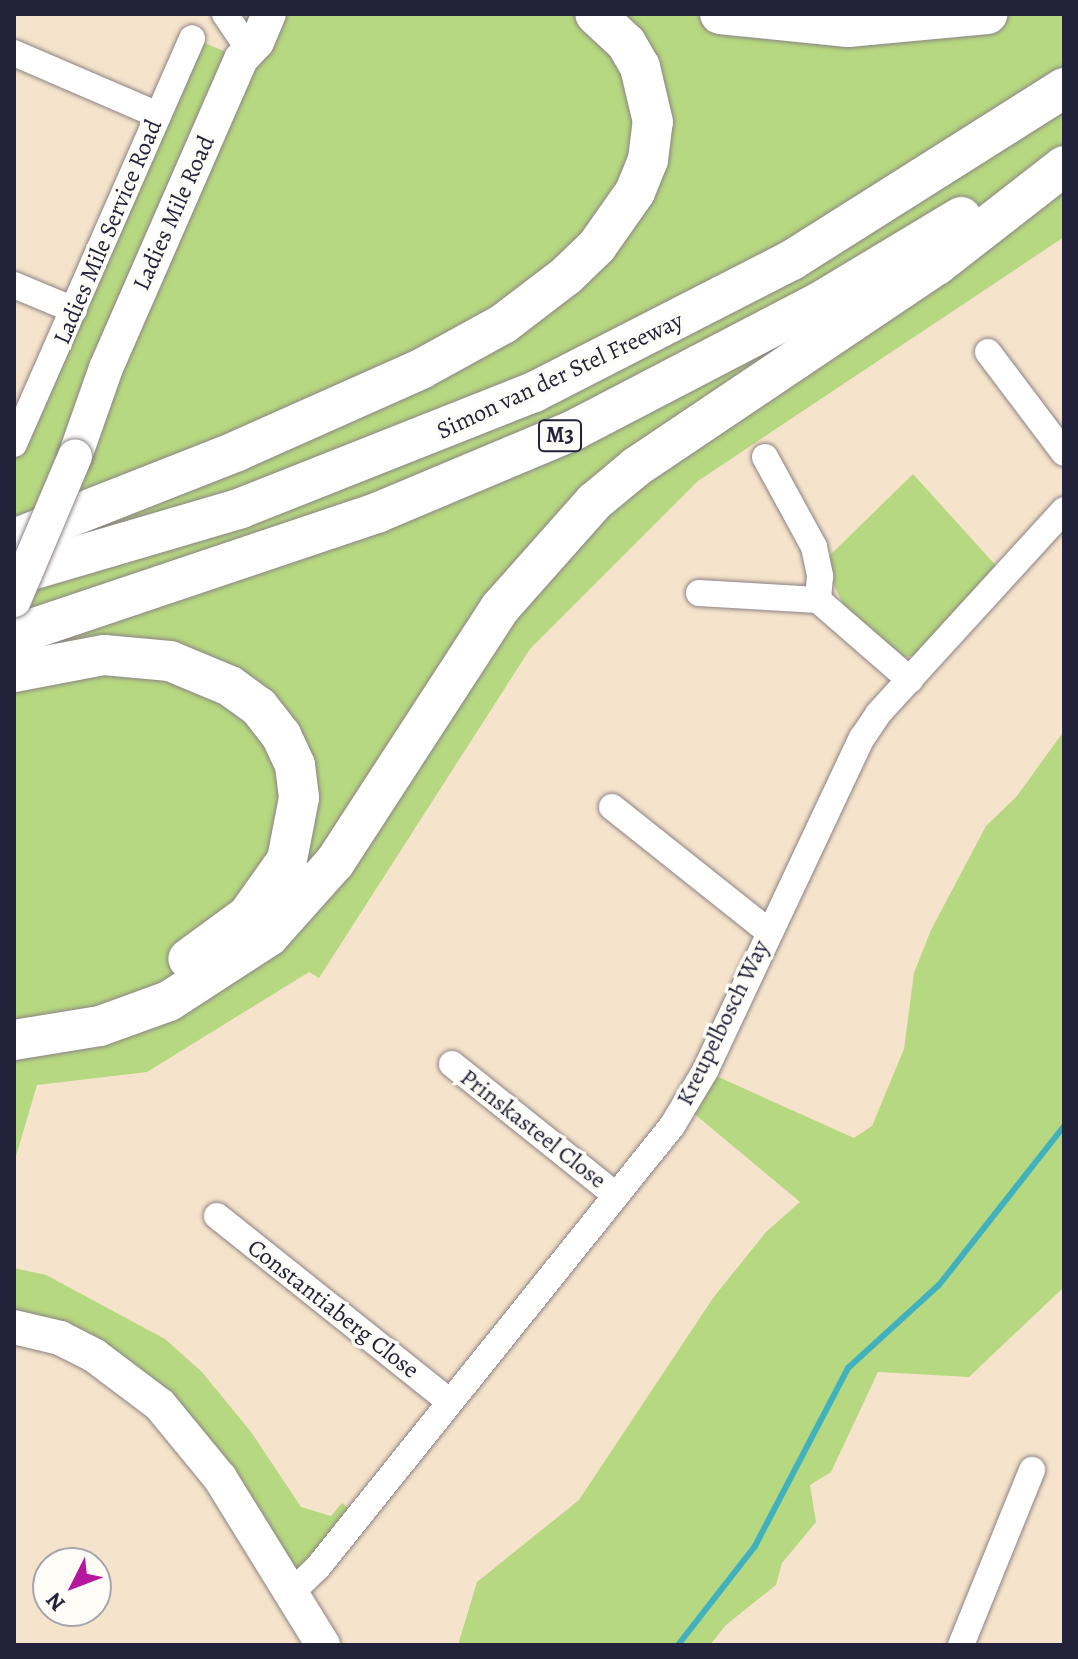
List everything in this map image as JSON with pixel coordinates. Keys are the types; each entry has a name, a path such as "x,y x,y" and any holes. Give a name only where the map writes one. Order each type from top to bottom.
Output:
{"highway":[{"path":"14,539 237,451 421,369 503,324 567,275 597,246 635,192 648,160 653,122 640,67 626,43 595,14"},
{"path":"720,14 848,27 987,14"},
{"name":"Simon van der Stel Freeway","path":"14,575 241,508 534,392 792,260 1064,88"},
{"name":"Simon van der Stel Freeway","path":"14,635 379,512 574,430 818,303 1064,148"},
{"path":"14,1040 100,1026 169,1001 269,936 335,862 500,608 594,502 636,467 937,265 1064,166"},
{"path":"14,672 104,655 140,656 197,670 259,707 295,765 299,798 297,829 287,860 248,915 219,940 185,962 113,994 14,1014"}],"main road":[{"name":"Ladies Mile Road","path":"14,554 67,453 106,368 239,31 257,42 269,14"},
{"name":"Ladies Mile Road","path":"14,600 67,453"},
{"path":"14,1327 60,1338 95,1356 160,1405 220,1478 323,1645"}],"street":[{"name":"Ladies Mile Service Road","path":"19,435 192,38"},
{"path":"14,53 158,115"},
{"path":"14,285 74,310"},
{"path":"988,352 1064,453"},
{"path":"765,457 814,547 820,576 818,600"},
{"name":"Kreupelbosch Way","path":"291,1593 318,1567 685,1106 862,738 910,680 1064,510"},
{"path":"699,593 818,600 910,680"},
{"path":"612,807 768,931"},
{"name":"Prinskasteel Close","path":"452,1064 614,1194"},
{"name":"Constantiaberg Close","path":"217,1216 449,1401"},
{"path":"961,1645 1032,1470"}],"green space":[{"path":"248,14 1064,14 1064,237 698,481 530,649 319,978 309,972 147,1072 37,1085 14,1163 14,600 103,374 59,450 14,554 14,460 192,38 241,58 240,36"},
{"path":"913,474 999,569 919,655 904,657 844,606 823,562"},
{"path":"1064,731 1064,1287 969,1377 878,1372 831,1472 810,1485 816,1522 782,1563 776,1585 726,1625 710,1645 458,1645 477,1582 579,1500 713,1298 766,1232 800,1202 685,1106 705,1071 854,1138 872,1126 904,1049 914,973 931,930 986,826 1017,796"},
{"path":"14,1268 46,1275 165,1339 202,1372 251,1432 301,1507 331,1516 342,1503 357,1516 291,1593 160,1405 14,1327"}],"waterway":[{"path":"678,1645 755,1546 848,1368 939,1285 1064,1126"}]}
